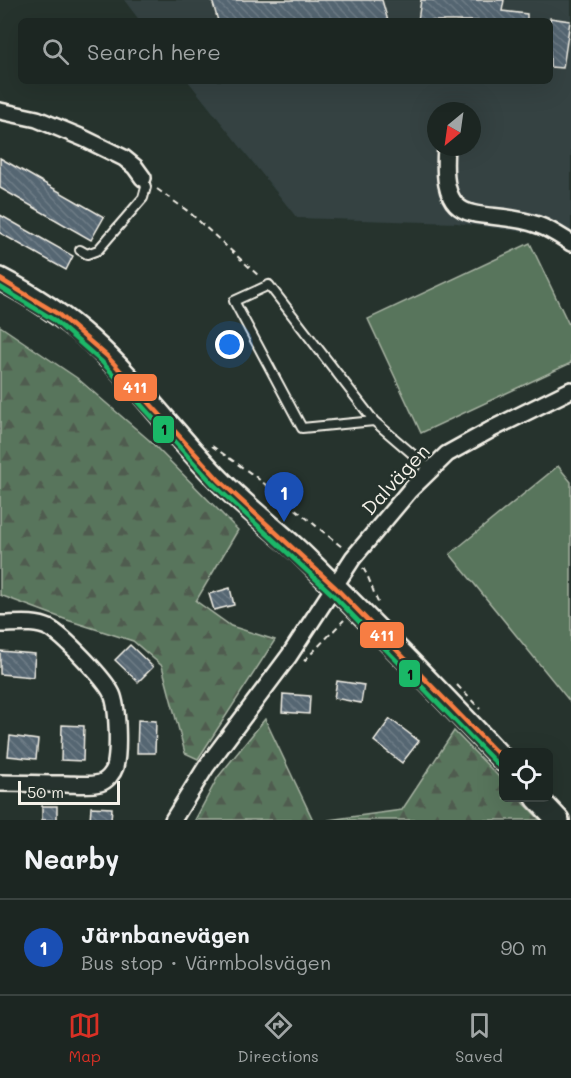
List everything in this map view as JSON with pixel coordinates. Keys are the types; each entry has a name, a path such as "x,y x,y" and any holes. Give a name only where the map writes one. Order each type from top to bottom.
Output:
{"street":[{"path":"0,111 37,119 67,130 124,158 143,178"},
{"path":"445,156 444,165 450,197 468,213 537,224 571,243"},
{"path":"0,279 31,295 64,318 91,341 123,373 188,449 219,481 253,514 297,550 420,672 499,756"},
{"name":"Dalvägen","path":"173,820 206,767 289,656 353,558 430,469 447,454 465,443 571,390"},
{"path":"0,624 32,624 48,627 59,634 102,680 112,694 115,709 117,756 115,769 101,783 0,783"},
{"path":"541,802 558,820"}],"lane":[{"path":"80,250 87,254 98,250 142,198 146,187 143,178"},
{"path":"374,421 302,428 234,301 269,285 374,421 430,469"}],"path":[{"path":"143,178 189,212 269,285"},
{"path":"206,442 256,477 353,558"}],"shaded area":[{"path":"124,0 571,0 571,251 532,233 457,223 297,218 190,84 553,84 553,18 138,18"}],"green space":[{"path":"530,243 571,329 571,363 421,433 368,319"},
{"path":"0,326 77,378 149,440 238,530 196,601 231,626 275,640 198,759 185,753 162,666 133,641 0,595"},
{"path":"558,466 571,482 571,703 450,554"},
{"path":"265,719 313,820 195,820 218,777"},
{"path":"454,731 499,777 499,802 523,802 540,820 328,820 402,810"}],"building":[{"path":"212,0 382,0 387,18 217,18"},
{"path":"421,0 504,0 502,11 527,14 527,18 418,18"},
{"path":"553,18 570,21 563,68 553,67"},
{"path":"0,158 104,217 91,240 0,188"},
{"path":"0,215 73,256 66,270 0,233"},
{"path":"230,588 234,605 214,610 209,594"},
{"path":"130,645 153,667 138,682 115,660"},
{"path":"0,651 35,654 33,677 0,674"},
{"path":"337,681 364,685 361,703 334,698"},
{"path":"283,694 310,696 309,714 282,712"},
{"path":"390,719 419,741 402,763 374,741"},
{"path":"138,720 156,721 155,753 137,753"},
{"path":"62,725 84,726 83,761 61,760"},
{"path":"10,736 38,740 36,759 8,756"},
{"path":"42,806 57,806 57,820 42,820"},
{"path":"91,807 112,808 111,820 90,820"}],"transit line":[{"name":"411","path":"0,279 58,314 107,356 219,480 336,588 499,755"},
{"name":"1","path":"0,287 54,320 102,362 214,485 331,593 499,766"}],"place":[{"name":"Järnbanevägen","path":"284,522"}]}
